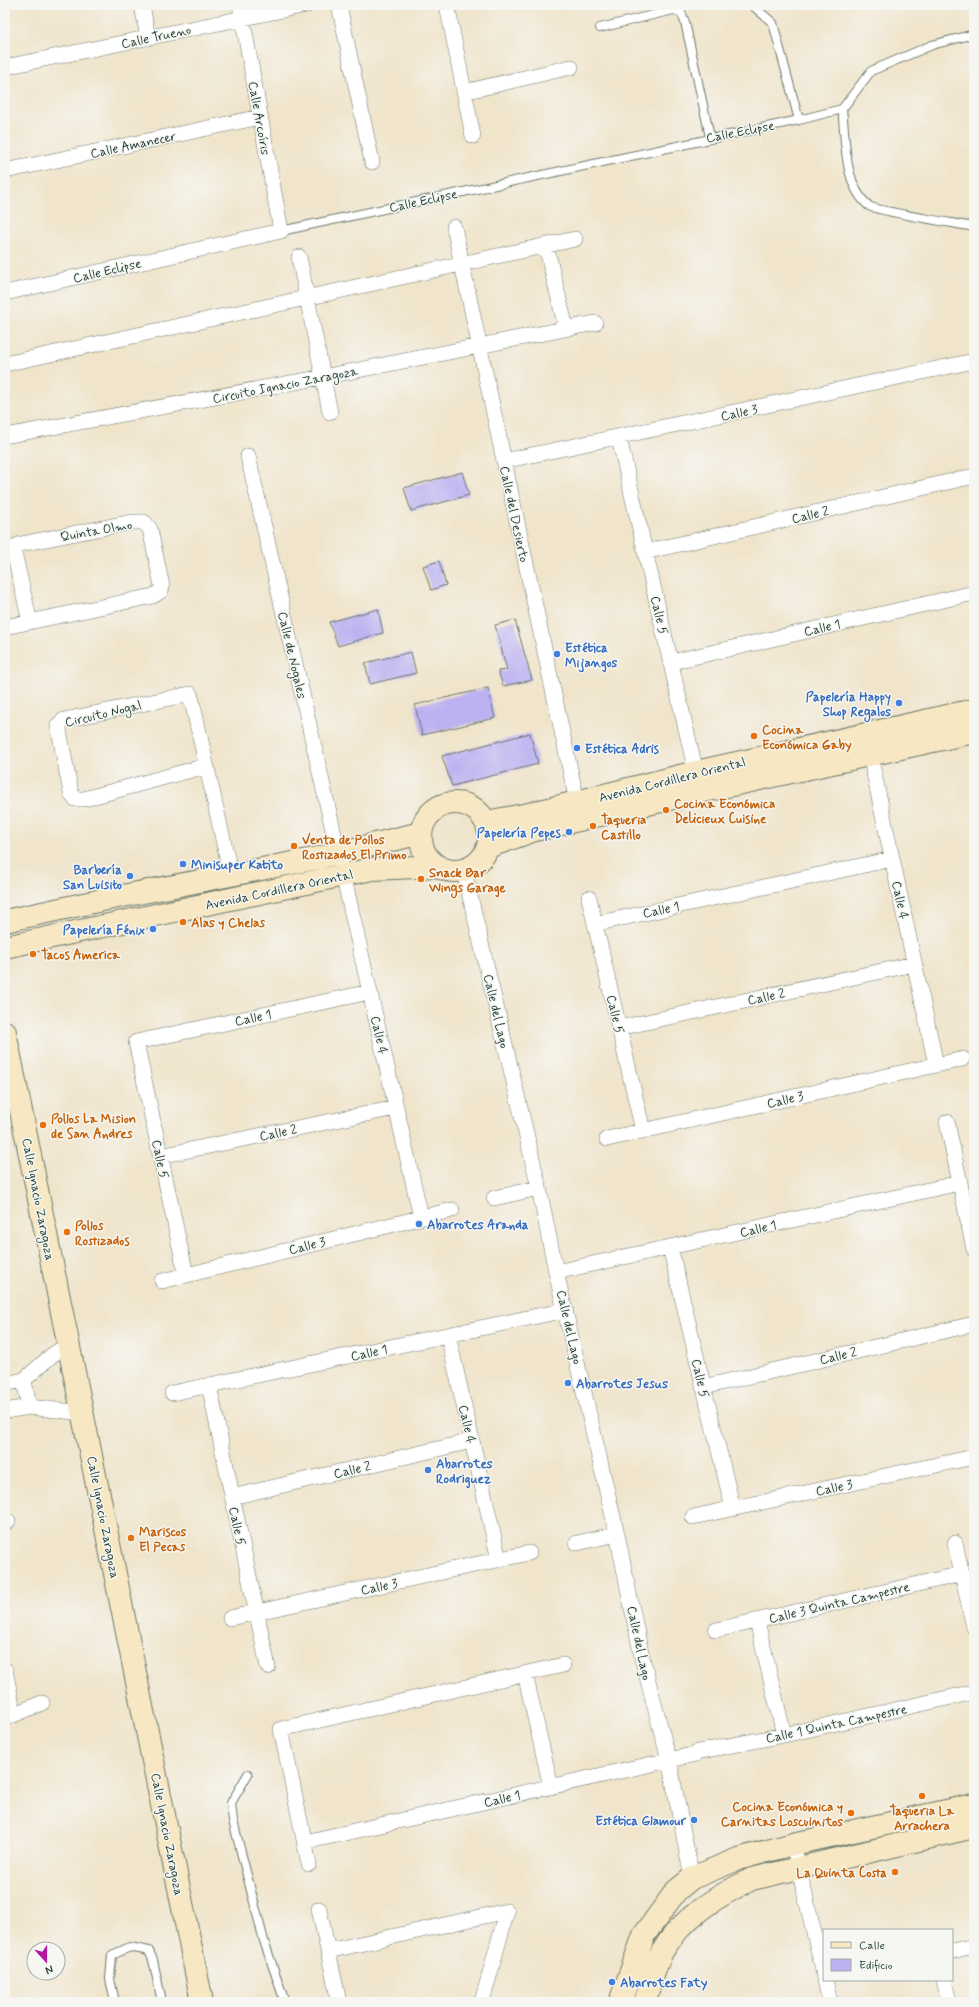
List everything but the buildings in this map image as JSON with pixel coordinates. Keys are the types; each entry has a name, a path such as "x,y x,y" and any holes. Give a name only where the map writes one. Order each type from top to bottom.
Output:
{"street":[{"path":"142,5 148,38"},
{"name":"Calle Trueno","path":"5,67 148,38 241,12 307,5"},
{"path":"339,5 372,162"},
{"path":"447,5 473,136"},
{"name":"Calle Arcoíris","path":"241,12 281,231"},
{"path":"464,92 571,67"},
{"name":"Calle Amanecer","path":"5,171 260,117"},
{"name":"Calle del Desierto","path":"454,227 577,802"},
{"name":"Calle Eclipse","path":"5,292 281,231"},
{"path":"5,364 461,262 540,245 546,246 574,239"},
{"path":"546,246 565,329"},
{"path":"299,257 330,412"},
{"name":"Circuito Ignacio Zaragoza","path":"5,436 323,377 595,323"},
{"name":"Calle 3","path":"504,461 619,438 974,361"},
{"name":"Calle 5","path":"619,438 698,782"},
{"name":"Calle de Nogales","path":"248,456 338,853"},
{"name":"Calle 2","path":"645,552 974,476"},
{"name":"Quinta Olmo","path":"5,627 30,622 153,596 161,591 162,586 150,529 144,522 132,522 21,544 13,548 30,622"},
{"name":"Calle 1","path":"671,662 974,593"},
{"name":"Circuito Nogal","path":"206,766 84,799 75,799 71,793 58,725 64,720 190,694 231,875"},
{"name":"Avenida Cordillera Oriental","path":"868,745 974,711"},
{"name":"Avenida Cordillera Oriental","path":"486,822 577,802 698,782 868,745 974,732"},
{"name":"Calle 4","path":"868,745 936,1065"},
{"name":"Avenida Cordillera Oriental","path":"488,847 535,830 698,782"},
{"path":"456,802 468,805 479,812 486,822 490,834 488,847 482,858 473,867 464,871 448,871 436,866 427,857 421,846 420,833 424,821 432,811 443,804 456,802"},
{"name":"Avenida Cordillera Oriental","path":"5,921 338,853 420,833"},
{"name":"Calle 4","path":"338,853 421,1217"},
{"name":"Calle 1","path":"595,924 892,859"},
{"name":"Avenida Cordillera Oriental","path":"5,947 372,869 436,866"},
{"name":"Calle del Lago","path":"464,871 539,1188 556,1272 617,1534 642,1658 669,1760 692,1878"},
{"name":"Calle 5","path":"589,898 643,1131"},
{"path":"102,900 106,925"},
{"name":"Calle 2","path":"619,1028 914,964"},
{"name":"Calle 1","path":"136,1042 370,992"},
{"name":"Calle Ignacio Zaragoza","path":"5,1032 202,2002"},
{"name":"Calle 5","path":"136,1042 186,1275"},
{"name":"Calle 3","path":"607,1138 963,1059"},
{"name":"Calle 2","path":"160,1156 396,1108"},
{"path":"947,1122 974,1249"},
{"name":"Calle 1","path":"556,1272 960,1183"},
{"path":"494,1198 539,1188"},
{"name":"Calle 3","path":"162,1281 452,1210"},
{"name":"Calle 5","path":"670,1247 733,1509"},
{"name":"Calle 1","path":"172,1393 566,1310"},
{"name":"Calle 2","path":"703,1387 974,1324"},
{"name":"Calle 4","path":"448,1335 499,1560"},
{"path":"5,1384 24,1380 52,1355 68,1344"},
{"path":"24,1380 29,1407"},
{"name":"Calle 5","path":"209,1385 268,1667"},
{"path":"5,1412 29,1407 82,1413"},
{"name":"Calle 2","path":"232,1497 472,1441"},
{"name":"Calle 3","path":"694,1517 974,1457"},
{"path":"577,1543 617,1534"},
{"path":"955,1543 974,1627"},
{"name":"Calle 3","path":"230,1618 529,1553"},
{"name":"Calle 3 Quinta Campestre","path":"716,1630 962,1574"},
{"path":"757,1621 784,1734"},
{"path":"309,1864 281,1729 563,1665"},
{"path":"5,1670 10,1717 42,1703"},
{"path":"525,1674 551,1787"},
{"name":"Calle 1 Quinta Campestre","path":"697,1752 974,1692"},
{"name":"Calle 1","path":"305,1842 696,1754 697,1752"},
{"path":"620,2002 644,1935 676,1891 692,1878 738,1859 793,1844 974,1805"},
{"path":"644,2002 662,1953 678,1931 697,1912 723,1893 752,1879 798,1867 974,1828"},
{"path":"793,1844 823,1971"},
{"path":"319,1909 339,2002"},
{"path":"328,1952 507,1911 482,2002"},
{"path":"953,1951 974,1946"},
{"path":"826,1981 830,2002"},
{"path":"944,1981 949,2002"}],"lane":[{"path":"752,5 773,23 799,120"},
{"path":"600,28 673,10 681,12 710,137"},
{"path":"974,34 932,45 871,72 842,108 849,169 858,194 870,207 974,227"},
{"name":"Calle Eclipse","path":"281,231 710,137 799,120 842,108"},
{"path":"248,1774 231,1803 233,1821 264,1941 285,2002"},
{"path":"115,2002 110,1979 112,1955 130,1947 148,1951 151,1956 162,2002"}],"place":[{"name":"Estética Mijangos","path":"557,654"},
{"name":"Papelería Happy Shop Regalos","path":"899,703"},
{"name":"Cocina Económica Gaby","path":"754,736"},
{"name":"Estética Adris","path":"577,748"},
{"name":"Cocina Económica Delicieux Cuisine","path":"666,810"},
{"name":"Taqueria Castillo","path":"593,826"},
{"name":"Papelería Pepes","path":"569,832"},
{"name":"Venta de Pollos Rostizados El Primo","path":"294,846"},
{"name":"Minisuper Katito","path":"183,864"},
{"name":"Barbería San Luisito","path":"130,876"},
{"name":"Snack Bar Wings Garage","path":"421,879"},
{"name":"Alas y Chelas","path":"183,922"},
{"name":"Papelería Fénix","path":"153,929"},
{"name":"Tacos America","path":"33,954"},
{"name":"Pollos La Mision de San Andres","path":"43,1125"},
{"name":"Abarrotes Aranda","path":"419,1224"},
{"name":"Pollos Rostizados","path":"67,1232"},
{"name":"Abarrotes Jesus","path":"568,1383"},
{"name":"Abarrotes Rodriguez","path":"428,1470"},
{"name":"Mariscos El Pecas","path":"131,1538"},
{"name":"Taqueria La Arrachera","path":"922,1796"},
{"name":"Cocina Económica y Carnitas Loscuinitos","path":"851,1813"},
{"name":"Estética Glamour","path":"694,1820"},
{"name":"La Quinta Costa","path":"895,1872"},
{"name":"Abarrotes Faty","path":"612,1982"}]}
